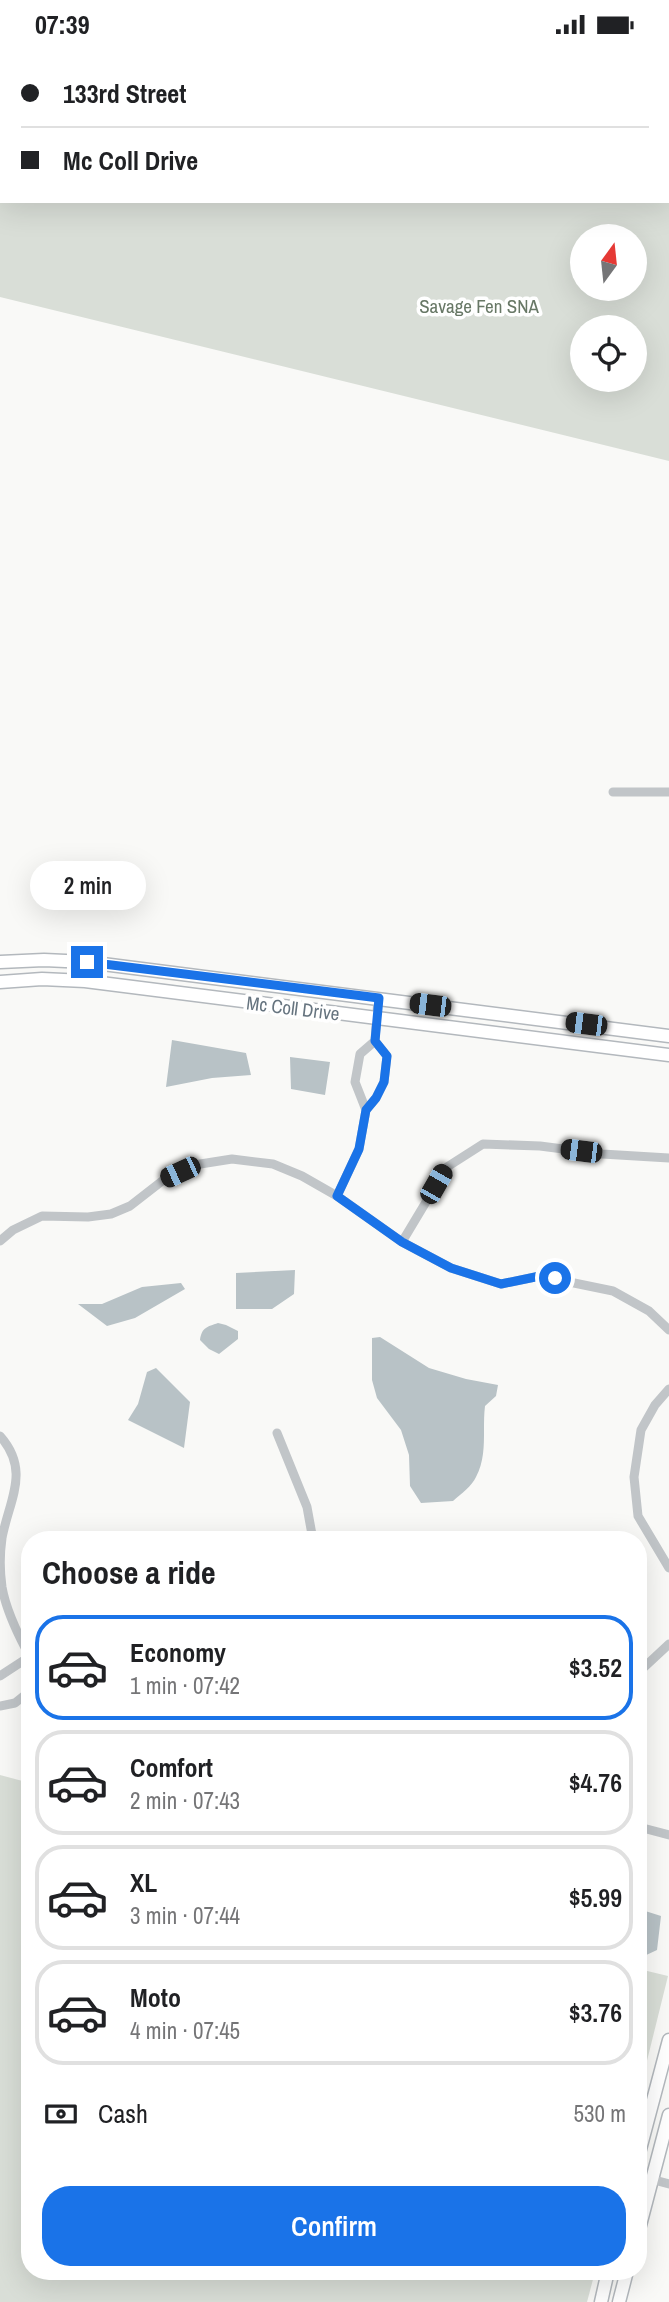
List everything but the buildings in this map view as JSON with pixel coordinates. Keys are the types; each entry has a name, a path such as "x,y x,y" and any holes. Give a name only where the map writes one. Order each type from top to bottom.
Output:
{"main road":[{"name":"Mc Coll Drive","path":"0,962 87,962 669,1036"},
{"name":"Mc Coll Drive","path":"0,982 42,979 85,981 669,1055"},
{"path":"647,2123 669,2040"},
{"path":"647,2172 669,2115"},
{"path":"601,2302 606,2280"},
{"path":"619,2302 625,2280"}],"street":[{"path":"613,792 669,792"},
{"path":"337,1196 359,1149 366,1110 384,1082 387,1056 375,1041 379,998"},
{"path":"366,1110 355,1082 360,1054 375,1041"},
{"path":"402,1242 447,1167 483,1144 540,1146 602,1154 669,1158"},
{"path":"0,1241 13,1230 43,1216 88,1217 111,1214 130,1206 166,1178 194,1165 232,1159 272,1164 302,1175 402,1242 451,1268 501,1284 540,1276 613,1291 649,1311 669,1330"},
{"path":"669,1389 654,1405 641,1430 634,1477 638,1515 669,1568"},
{"path":"277,1433 307,1507 311,1531"},
{"path":"0,1436 15,1460 17,1478 15,1496 1,1538 2,1585 8,1610 21,1638"},
{"path":"647,1665 669,1644"},
{"path":"0,1676 21,1663"},
{"path":"0,1706 15,1703 21,1698"},
{"path":"647,1829 669,1835"},
{"path":"647,2178 669,2184"}],"green space":[{"name":"Savage Fen SNA","path":"0,203 669,203 669,461 0,297"},
{"path":"0,1775 21,1781 21,2280 593,2280 587,2302 0,2302"},
{"path":"647,1971 668,1976 647,2061"}],"shaded area":[{"path":"172,1040 246,1053 251,1075 212,1078 166,1087"},
{"path":"290,1057 330,1062 325,1095 291,1089"},
{"path":"295,1270 294,1294 272,1309 236,1309 236,1273"},
{"path":"181,1283 185,1289 135,1318 107,1326 78,1304 102,1304 142,1287"},
{"path":"218,1323 238,1331 238,1339 219,1354 200,1340 204,1330"},
{"path":"380,1337 429,1368 498,1385 496,1396 485,1406 480,1468 472,1484 453,1501 421,1503 410,1486 409,1455 401,1430 377,1398 372,1380 372,1338"},
{"path":"156,1368 190,1402 184,1448 128,1420 138,1404 147,1372"},
{"path":"647,1912 661,1916 657,1950 647,1955"}],"route":[{"path":"87,962 379,998 375,1041 387,1056 384,1082 366,1110 359,1149 337,1196 402,1242 451,1268 501,1284 540,1276 555,1278"}]}
